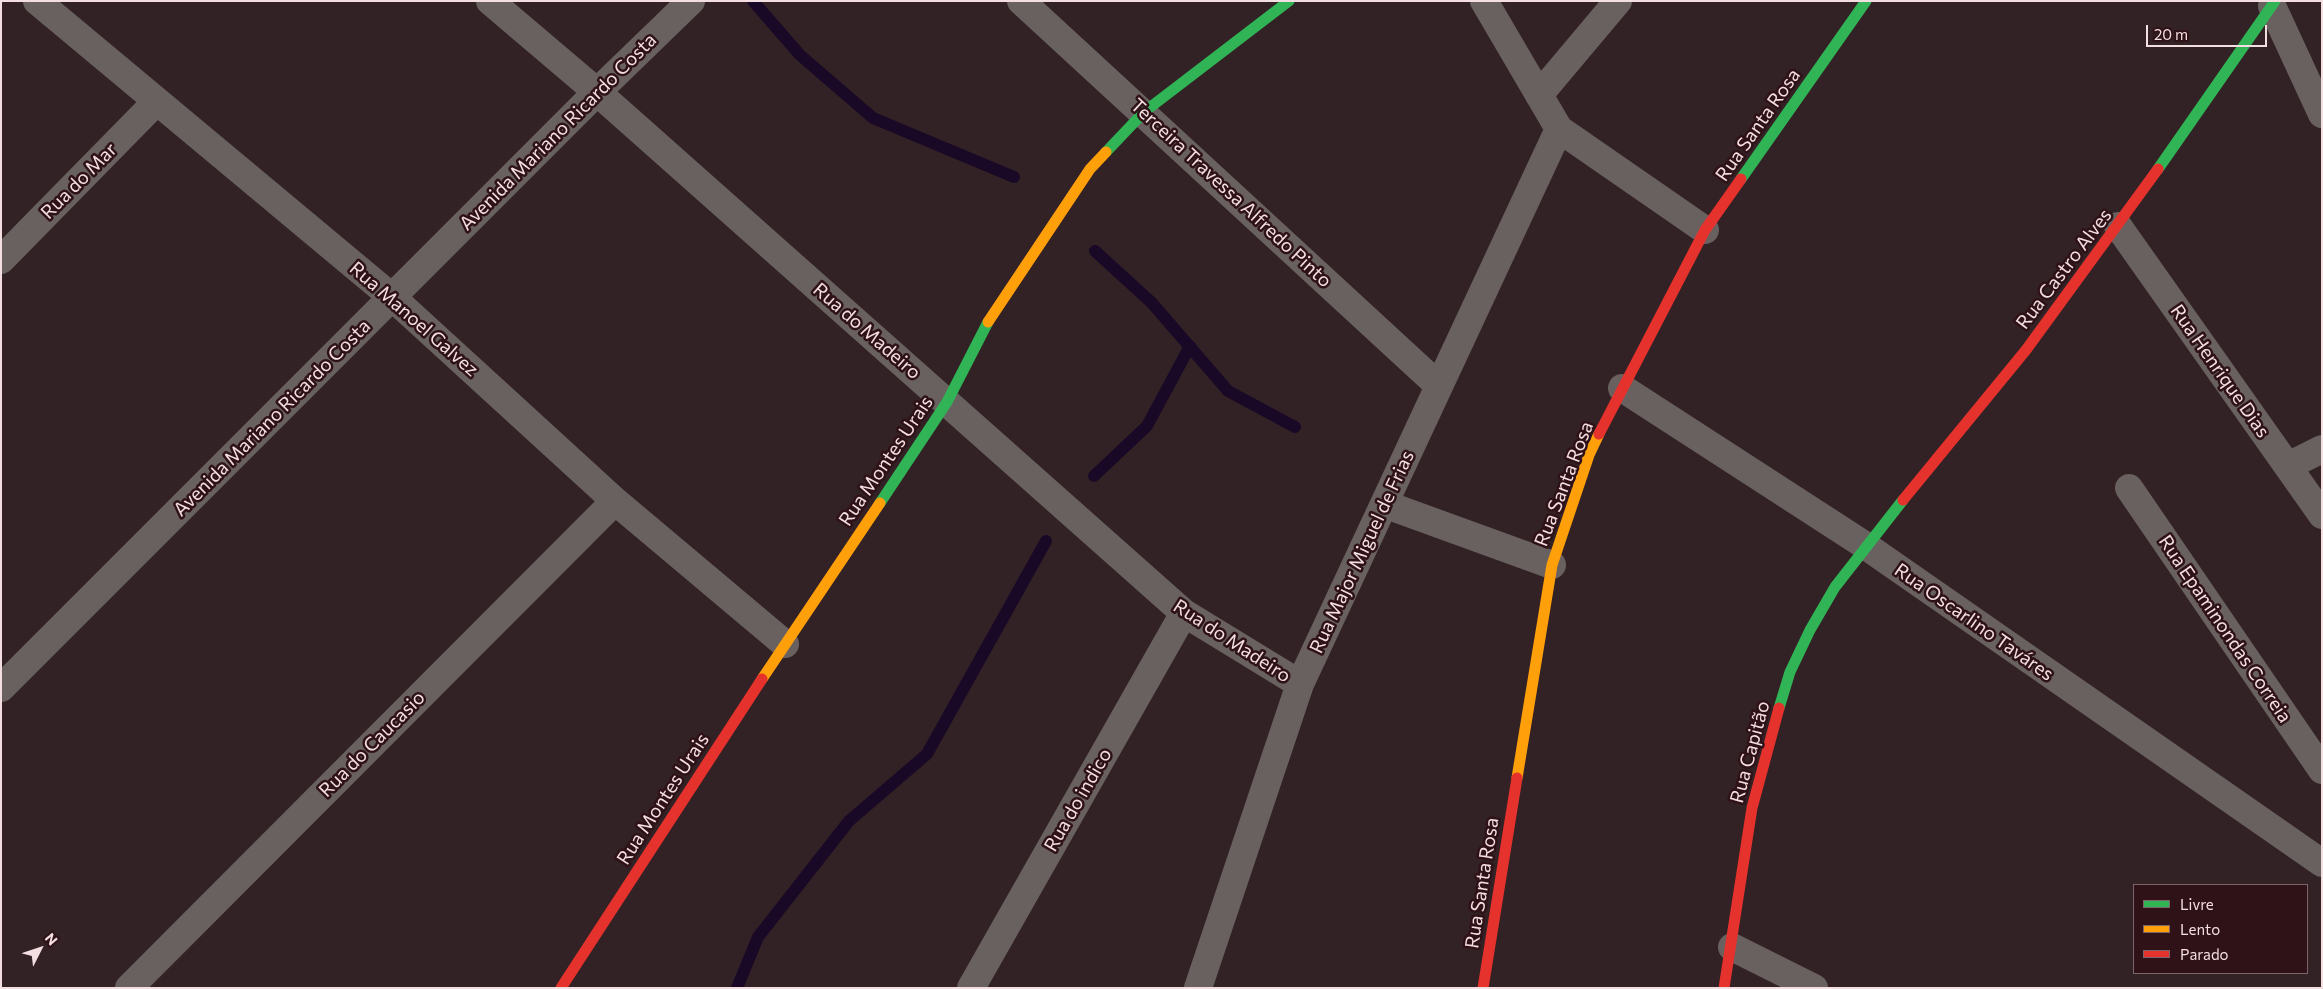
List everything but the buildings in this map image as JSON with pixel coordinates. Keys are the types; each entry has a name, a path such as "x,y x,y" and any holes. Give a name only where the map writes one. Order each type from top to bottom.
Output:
{"street":[{"name":"Rua Manoel Galvez","path":"36,1 393,298 616,501 784,644"},
{"name":"Rua do Madeiro","path":"490,1 597,92 1184,613 1300,684"},
{"name":"Avenida Mariano Ricardo Costa","path":"1,688 597,92 692,1"},
{"name":"Terceira Travessa Alfredo Pinto","path":"1021,1 1144,112 1439,386"},
{"name":"Rua Montes Urais","path":"561,988 784,644 947,402 984,327 1090,169 1144,112 1289,1"},
{"path":"1539,95 1618,1"},
{"name":"Rua Santa Rosa","path":"1483,988 1552,565 1589,455 1705,230 1866,1"},
{"path":"2273,3 2322,114"},
{"name":"Rua Castro Alves","path":"1866,546 2026,350 2118,226 2273,3"},
{"path":"1492,5 1559,129 1705,230"},
{"name":"Rua do Mar","path":"1,260 156,102"},
{"name":"Rua Major Miguel de Frias","path":"1198,988 1300,684 1559,129"},
{"name":"Rua Henrique Dias","path":"2118,226 2322,515"},
{"name":"Rua Oscarlino Taváres","path":"1622,388 1866,546 2322,863"},
{"path":"2288,466 2322,449"},
{"name":"Rua Epaminondas Correia","path":"2129,488 2322,770"},
{"name":"Rua do Caucasio","path":"129,988 616,501"},
{"path":"1384,504 1552,565"},
{"name":"Rua Capitão","path":"1724,988 1732,947 1752,808 1769,739 1790,672 1810,630 1830,596 1866,546"},
{"name":"Rua do indico","path":"971,988 1184,613"},
{"path":"1732,947 1814,988"}],"waterway":[{"path":"753,1 800,55 873,118 1014,177"},
{"path":"1095,251 1152,303 1228,391 1295,427"},
{"path":"1094,476 1147,426 1190,346"},
{"path":"737,988 758,937 849,821 927,754 1046,541"}],"traffic: fast":[{"path":"1106,152 1144,112 1289,1"},
{"path":"1741,179 1866,1"},
{"path":"2158,169 2275,1"},
{"path":"880,503 947,402 988,322"},
{"path":"1779,708 1790,672 1810,630 1835,587 1903,500"}],"traffic: slow":[{"path":"988,322 1090,169 1106,152"},
{"path":"1517,778 1552,565 1589,455 1599,434"},
{"path":"762,679 880,503"}],"traffic: jam":[{"path":"1903,500 2026,350 2158,169"},
{"path":"1599,434 1705,230 1741,179"},
{"path":"561,988 762,679"},
{"path":"1724,988 1752,808 1779,708"},
{"path":"1483,988 1517,778"}]}
